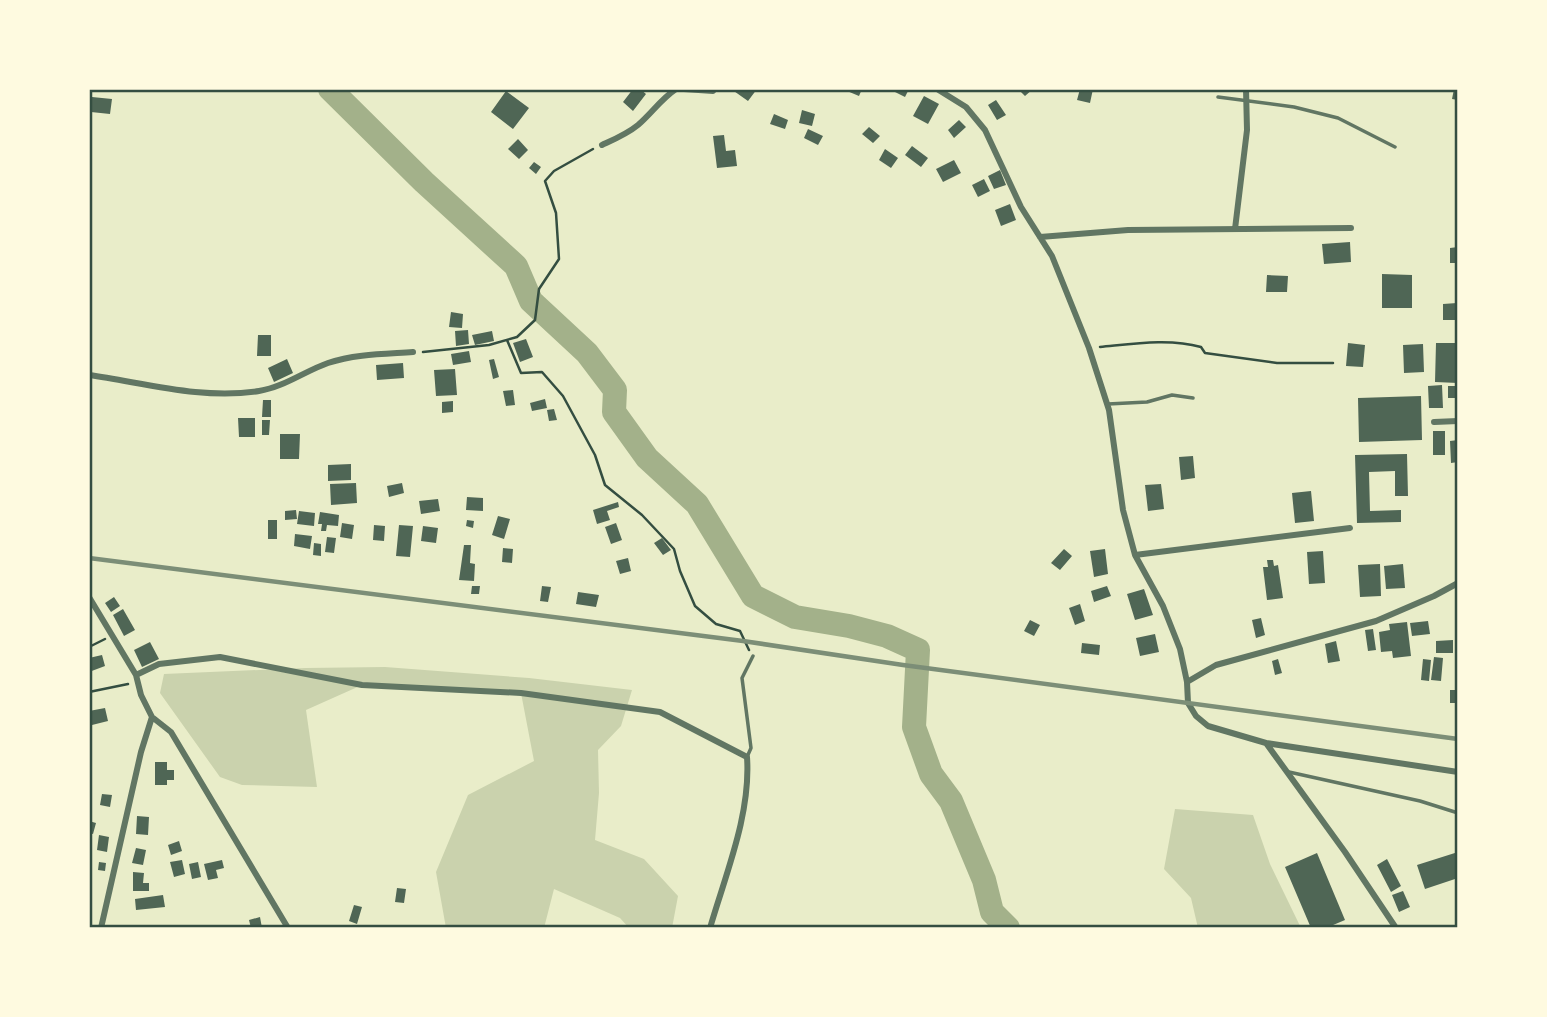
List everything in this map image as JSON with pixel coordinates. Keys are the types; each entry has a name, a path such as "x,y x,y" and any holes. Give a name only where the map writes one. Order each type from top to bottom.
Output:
{"street":[{"path":"602,145 639,124 663,98 676,89"},
{"path":"684,89 713,92 715,89"},
{"path":"937,89 966,107 985,130 1021,207 1052,256 1108,404 1123,510 1135,555 1163,606 1180,649 1188,703 1196,716 1208,726 1266,743 1458,772"},
{"path":"1235,229 1247,130 1246,89"},
{"path":"1040,237 1128,230 1351,228"},
{"path":"89,374 195,393 239,393 286,383 309,370 332,362 358,356 413,352"},
{"path":"1434,422 1458,421"},
{"path":"1135,555 1350,528"},
{"path":"1187,682 1216,665 1376,621 1458,583"},
{"path":"89,597 137,678 152,717 171,732 288,928"},
{"path":"137,678 159,664 220,657 362,685 521,693 660,712 747,757 749,782 710,928"},
{"path":"101,928 141,752 152,717"},
{"path":"1266,743 1396,928"}],"lane":[{"path":"1217,97 1294,107 1338,118 1395,146"},
{"path":"1108,404 1147,402 1172,395 1193,398"},
{"path":"747,757 751,748 742,678 753,656"},
{"path":"1287,771 1420,801 1458,813"}],"path":[{"path":"413,352 489,345 517,337 534,320 539,289 559,260 556,213 545,181 554,171 602,145"},
{"path":"507,340 521,373 542,372 563,396 595,455 605,485 642,515 674,549 695,606 716,624 740,631 753,656"},
{"path":"1089,348 1168,342 1201,346 1205,353 1240,359 1277,363 1333,363"},
{"path":"89,647 112,635"},
{"path":"89,692 137,678"}],"green space":[{"path":"385,667 529,678 632,690 621,726 598,750 599,793 595,840 644,859 678,896 672,928 629,928 620,918 554,889 544,928 446,928 436,872 468,795 534,761 521,693 362,685 306,710 317,787 242,785 220,777 160,693 164,674"},
{"path":"1175,809 1253,815 1270,864 1301,928 1198,928 1191,898 1164,869"}],"building":[{"path":"633,89 640,89 646,94 633,111 623,102"},
{"path":"731,89 757,89 748,101"},
{"path":"862,89 859,96 847,91"},
{"path":"889,89 909,89 905,97"},
{"path":"1018,89 1033,89 1025,96"},
{"path":"1080,89 1093,89 1090,103 1077,100"},
{"path":"1454,89 1458,89 1458,100 1452,99"},
{"path":"506,91 529,108 513,129 491,112"},
{"path":"924,96 939,104 928,124 913,116"},
{"path":"92,97 112,99 110,114 91,112"},
{"path":"996,100 1006,115 997,120 988,105"},
{"path":"802,110 815,114 812,126 799,123"},
{"path":"774,114 788,120 785,129 770,124"},
{"path":"959,120 966,127 954,138 948,130"},
{"path":"869,127 880,136 873,143 862,134"},
{"path":"808,129 823,136 818,145 804,138"},
{"path":"724,135 726,151 735,150 737,166 717,168 713,136"},
{"path":"518,139 528,150 519,159 508,149"},
{"path":"912,146 928,158 921,167 905,155"},
{"path":"885,149 898,158 891,168 879,160"},
{"path":"954,160 961,173 943,182 936,169"},
{"path":"534,162 541,167 536,174 529,168"},
{"path":"1000,170 1006,185 994,189 988,176"},
{"path":"984,179 990,191 978,197 972,185"},
{"path":"1010,204 1016,220 1001,226 995,210"},
{"path":"1350,242 1351,262 1324,264 1322,244"},
{"path":"1458,247 1458,263 1450,263 1450,248"},
{"path":"1382,274 1412,275 1412,308 1382,308"},
{"path":"1267,275 1288,276 1287,292 1266,292"},
{"path":"1457,303 1457,320 1443,320 1443,304"},
{"path":"451,312 463,314 462,328 449,327"},
{"path":"468,330 469,344 456,346 455,331"},
{"path":"492,331 494,341 475,345 472,335"},
{"path":"258,335 271,335 271,356 257,356"},
{"path":"526,339 533,357 520,362 513,343"},
{"path":"1348,343 1365,345 1363,367 1346,366"},
{"path":"1436,343 1458,343 1458,383 1435,382"},
{"path":"1423,344 1424,372 1404,373 1403,345"},
{"path":"469,351 471,362 453,365 451,354"},
{"path":"287,359 293,373 274,382 268,368"},
{"path":"494,359 499,377 493,379 489,360"},
{"path":"403,363 404,378 377,380 376,365"},
{"path":"455,369 457,395 436,396 434,370"},
{"path":"1442,385 1443,408 1429,408 1428,386"},
{"path":"1448,386 1458,386 1458,398 1448,398"},
{"path":"513,390 515,405 506,406 503,391"},
{"path":"1421,396 1422,440 1359,442 1358,398"},
{"path":"545,399 547,408 532,411 530,403"},
{"path":"263,400 271,400 271,417 262,417"},
{"path":"453,401 453,412 442,413 442,402"},
{"path":"554,409 557,420 549,421 547,410"},
{"path":"238,418 255,418 255,437 239,437"},
{"path":"262,420 270,420 269,435 262,435"},
{"path":"1433,431 1445,431 1445,455 1433,455"},
{"path":"280,434 300,434 299,459 280,459"},
{"path":"1458,440 1458,462 1451,463 1450,441"},
{"path":"1407,454 1408,496 1395,496 1395,471 1369,472 1370,511 1401,510 1401,522 1357,523 1355,455"},
{"path":"1193,456 1195,478 1181,480 1179,457"},
{"path":"351,464 351,480 328,481 328,465"},
{"path":"356,483 357,503 331,505 330,484"},
{"path":"402,483 404,493 389,497 387,486"},
{"path":"1161,484 1164,509 1148,511 1145,485"},
{"path":"1311,491 1314,521 1295,523 1292,493"},
{"path":"467,497 483,498 483,511 466,510"},
{"path":"438,499 440,511 421,514 419,501"},
{"path":"618,502 619,507 607,511 610,520 597,524 593,510"},
{"path":"296,510 297,519 285,520 285,511"},
{"path":"299,511 315,513 314,526 297,524"},
{"path":"320,512 339,515 338,526 327,525 326,531 321,531 322,524 318,524"},
{"path":"498,516 510,519 504,539 492,535"},
{"path":"268,520 277,520 277,539 268,539"},
{"path":"467,520 474,521 473,528 466,526"},
{"path":"342,523 354,525 352,539 340,537"},
{"path":"616,523 622,540 611,544 605,527"},
{"path":"374,525 385,526 384,541 373,540"},
{"path":"399,525 413,526 410,557 396,556"},
{"path":"423,526 438,528 436,543 421,541"},
{"path":"295,534 312,536 310,549 294,546"},
{"path":"327,537 336,538 334,553 325,552"},
{"path":"662,538 671,550 663,555 654,543"},
{"path":"314,543 321,544 321,556 313,555"},
{"path":"464,545 471,545 470,563 475,564 474,581 459,580"},
{"path":"503,548 513,549 512,563 502,562"},
{"path":"1064,549 1072,556 1060,570 1051,563"},
{"path":"1105,549 1108,574 1094,577 1090,551"},
{"path":"1323,551 1325,583 1309,584 1307,552"},
{"path":"628,558 631,571 620,574 616,561"},
{"path":"1267,560 1273,560 1274,566 1278,565 1283,598 1267,600 1263,567 1268,567"},
{"path":"1380,564 1381,596 1360,597 1358,565"},
{"path":"1403,564 1405,588 1386,589 1384,566"},
{"path":"472,586 480,586 479,594 471,594"},
{"path":"542,586 551,587 548,602 540,601"},
{"path":"1107,586 1111,596 1094,602 1091,591"},
{"path":"1144,589 1153,615 1135,620 1127,594"},
{"path":"578,592 599,595 596,607 576,604"},
{"path":"114,597 120,606 111,612 105,603"},
{"path":"1080,604 1085,621 1075,625 1069,608"},
{"path":"123,609 135,630 124,636 113,615"},
{"path":"1261,618 1265,635 1256,638 1252,620"},
{"path":"1030,620 1040,625 1034,636 1024,631"},
{"path":"1428,621 1430,634 1412,636 1410,623"},
{"path":"1407,622 1411,656 1393,658 1392,651 1381,652 1379,632 1390,630 1389,624"},
{"path":"1373,629 1376,650 1368,651 1365,630"},
{"path":"1155,634 1159,652 1140,656 1136,638"},
{"path":"1453,640 1453,653 1436,653 1436,641"},
{"path":"1336,641 1340,661 1328,663 1325,644"},
{"path":"150,642 159,659 142,667 134,650"},
{"path":"1082,643 1100,645 1099,655 1081,653"},
{"path":"102,655 105,666 89,672 89,658"},
{"path":"1434,657 1443,658 1441,681 1431,680"},
{"path":"1278,659 1282,673 1275,675 1272,661"},
{"path":"1423,659 1431,660 1429,681 1421,680"},
{"path":"1450,690 1458,690 1458,703 1450,703"},
{"path":"105,708 108,721 92,725 89,711"},
{"path":"155,762 167,762 167,770 174,770 174,780 167,780 167,785 155,785"},
{"path":"102,794 112,795 110,807 100,805"},
{"path":"137,816 149,817 148,835 136,834"},
{"path":"89,821 96,823 93,834 89,833"},
{"path":"99,835 109,837 107,852 97,850"},
{"path":"179,841 182,851 171,855 168,845"},
{"path":"136,848 146,850 143,865 132,863"},
{"path":"1458,852 1458,878 1425,889 1417,865"},
{"path":"1317,853 1345,920 1326,928 1311,928 1285,867"},
{"path":"1387,859 1401,886 1391,892 1377,865"},
{"path":"182,860 185,874 174,877 170,862"},
{"path":"222,860 224,868 216,870 218,878 208,880 204,864"},
{"path":"99,862 106,863 105,871 98,870"},
{"path":"198,862 201,877 192,879 189,864"},
{"path":"133,872 144,873 143,883 149,883 149,891 133,891"},
{"path":"397,888 406,889 404,903 395,902"},
{"path":"1403,891 1410,907 1399,912 1392,895"},
{"path":"163,895 165,907 136,910 135,899"},
{"path":"354,905 362,907 357,924 349,921"},
{"path":"260,917 262,928 251,928 249,920"}],"waterway":[{"path":"330,89 424,182 516,266 531,301 587,353 615,390 614,412 647,458 697,504 753,596 795,617 849,626 887,636 918,650 914,727 931,774 951,801 984,880 992,912 1008,928"}],"railway":[{"path":"89,558 743,641 1458,739"}]}
